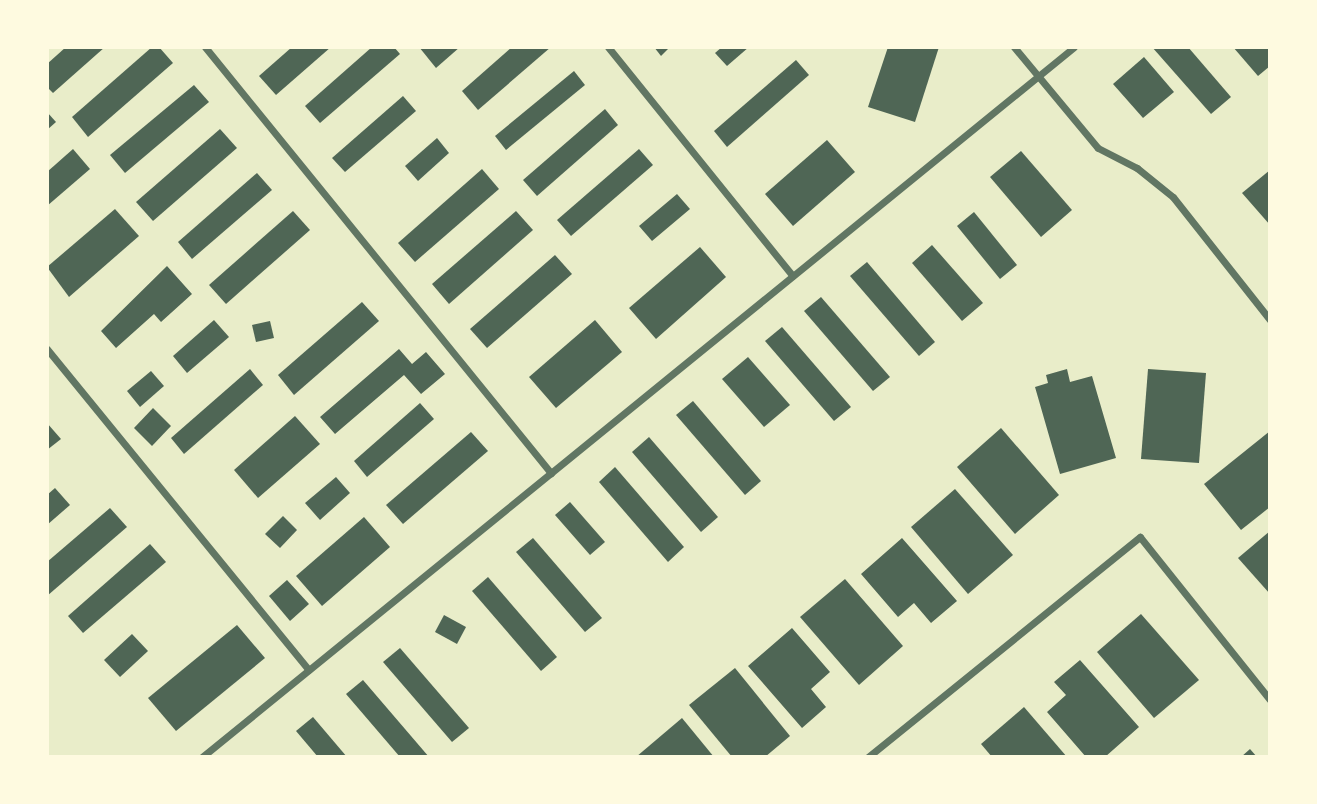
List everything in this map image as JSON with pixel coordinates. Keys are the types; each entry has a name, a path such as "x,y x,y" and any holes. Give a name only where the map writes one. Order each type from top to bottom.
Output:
{"street":[{"path":"205,47 551,473"},
{"path":"608,47 793,276"},
{"path":"1014,47 1098,148 1137,168 1173,197 1270,320"},
{"path":"202,757 1074,47"},
{"path":"47,349 309,670"},
{"path":"868,757 1140,537 1270,700"}],"building":[{"path":"66,47 105,47 53,93 47,87 47,64"},
{"path":"152,47 159,47 173,63 88,137 72,117"},
{"path":"292,47 331,47 276,95 259,76"},
{"path":"372,47 394,47 400,54 320,123 305,106"},
{"path":"419,47 460,47 436,68"},
{"path":"512,47 551,47 478,110 462,91"},
{"path":"654,47 670,47 661,56"},
{"path":"722,47 749,47 727,66 715,53"},
{"path":"888,47 939,47 915,122 868,107"},
{"path":"1152,47 1188,47 1231,97 1211,114"},
{"path":"1233,47 1268,47 1270,66 1258,76"},
{"path":"1144,57 1174,92 1143,118 1113,84"},
{"path":"796,60 809,75 727,147 714,131"},
{"path":"574,71 585,85 506,150 495,136"},
{"path":"194,85 209,102 125,173 110,155"},
{"path":"403,96 416,111 345,172 332,158"},
{"path":"605,109 618,125 537,196 523,180"},
{"path":"47,112 56,122 47,130"},
{"path":"220,129 237,148 153,221 136,202"},
{"path":"437,138 449,153 418,181 405,166"},
{"path":"827,140 855,172 793,226 765,194"},
{"path":"73,149 90,169 47,206 47,172"},
{"path":"639,149 653,165 571,236 557,220"},
{"path":"1021,151 1072,210 1041,237 990,177"},
{"path":"482,169 499,189 415,262 398,243"},
{"path":"1270,170 1270,225 1242,193"},
{"path":"257,173 272,190 192,259 178,242"},
{"path":"677,194 690,209 652,241 639,226"},
{"path":"115,209 139,236 69,297 47,267"},
{"path":"293,211 310,230 226,304 209,285"},
{"path":"516,211 533,230 449,304 432,284"},
{"path":"974,212 1017,265 1000,279 957,226"},
{"path":"932,245 983,303 962,321 912,263"},
{"path":"700,247 726,277 656,339 629,308"},
{"path":"555,255 572,274 487,348 470,329"},
{"path":"867,262 935,342 919,356 850,276"},
{"path":"167,266 192,294 161,322 154,314 116,348 101,331"},
{"path":"821,297 890,377 873,391 804,311"},
{"path":"362,302 379,321 294,395 278,375"},
{"path":"214,320 229,337 187,373 173,356"},
{"path":"595,320 622,352 556,408 529,377"},
{"path":"270,321 274,338 256,342 252,325"},
{"path":"782,327 851,407 834,421 765,341"},
{"path":"399,349 412,364 426,352 445,374 421,394 404,375 335,434 320,417"},
{"path":"748,357 790,405 764,427 722,379"},
{"path":"250,369 263,385 184,454 171,438"},
{"path":"1067,369 1070,382 1092,376 1116,458 1060,474 1035,387 1048,383 1046,375"},
{"path":"1148,369 1206,373 1199,463 1141,459"},
{"path":"151,371 164,386 140,407 127,391"},
{"path":"693,401 761,481 745,495 676,415"},
{"path":"420,403 434,419 367,477 354,461"},
{"path":"153,408 171,426 152,446 134,428"},
{"path":"295,416 320,444 258,498 234,470"},
{"path":"47,423 61,439 47,450"},
{"path":"1001,428 1059,495 1015,534 957,467"},
{"path":"1270,431 1270,507 1241,530 1204,484"},
{"path":"471,432 488,451 403,524 386,505"},
{"path":"649,437 718,517 701,532 632,452"},
{"path":"615,467 684,547 668,562 599,482"},
{"path":"336,477 350,493 320,520 305,503"},
{"path":"55,488 70,505 47,525 47,495"},
{"path":"955,489 1013,555 968,594 911,527"},
{"path":"570,502 605,542 590,555 555,515"},
{"path":"110,508 127,527 47,596 47,562"},
{"path":"283,516 297,530 280,548 265,534"},
{"path":"364,517 390,547 322,606 296,576"},
{"path":"1270,531 1270,594 1238,558"},
{"path":"533,538 602,618 585,632 516,552"},
{"path":"902,538 957,601 931,623 914,603 898,617 861,574"},
{"path":"150,544 166,562 83,633 68,616"},
{"path":"488,577 557,657 541,671 472,591"},
{"path":"845,579 903,646 859,685 800,617"},
{"path":"287,580 309,604 290,621 269,596"},
{"path":"1141,614 1199,680 1154,718 1097,652"},
{"path":"444,615 466,627 457,644 435,632"},
{"path":"237,625 265,658 176,731 148,698"},
{"path":"792,628 830,672 811,689 826,707 802,728 748,666"},
{"path":"132,634 148,651 120,677 104,660"},
{"path":"400,648 469,728 452,742 383,662"},
{"path":"1080,660 1139,727 1105,757 1086,757 1047,712 1066,695 1054,682"},
{"path":"735,668 790,736 765,757 732,757 689,705"},
{"path":"363,680 429,757 400,757 346,694"},
{"path":"1024,707 1067,757 992,757 981,744"},
{"path":"313,717 347,757 318,757 296,731"},
{"path":"682,718 714,757 636,757"},
{"path":"1250,749 1257,757 1241,757"}]}
